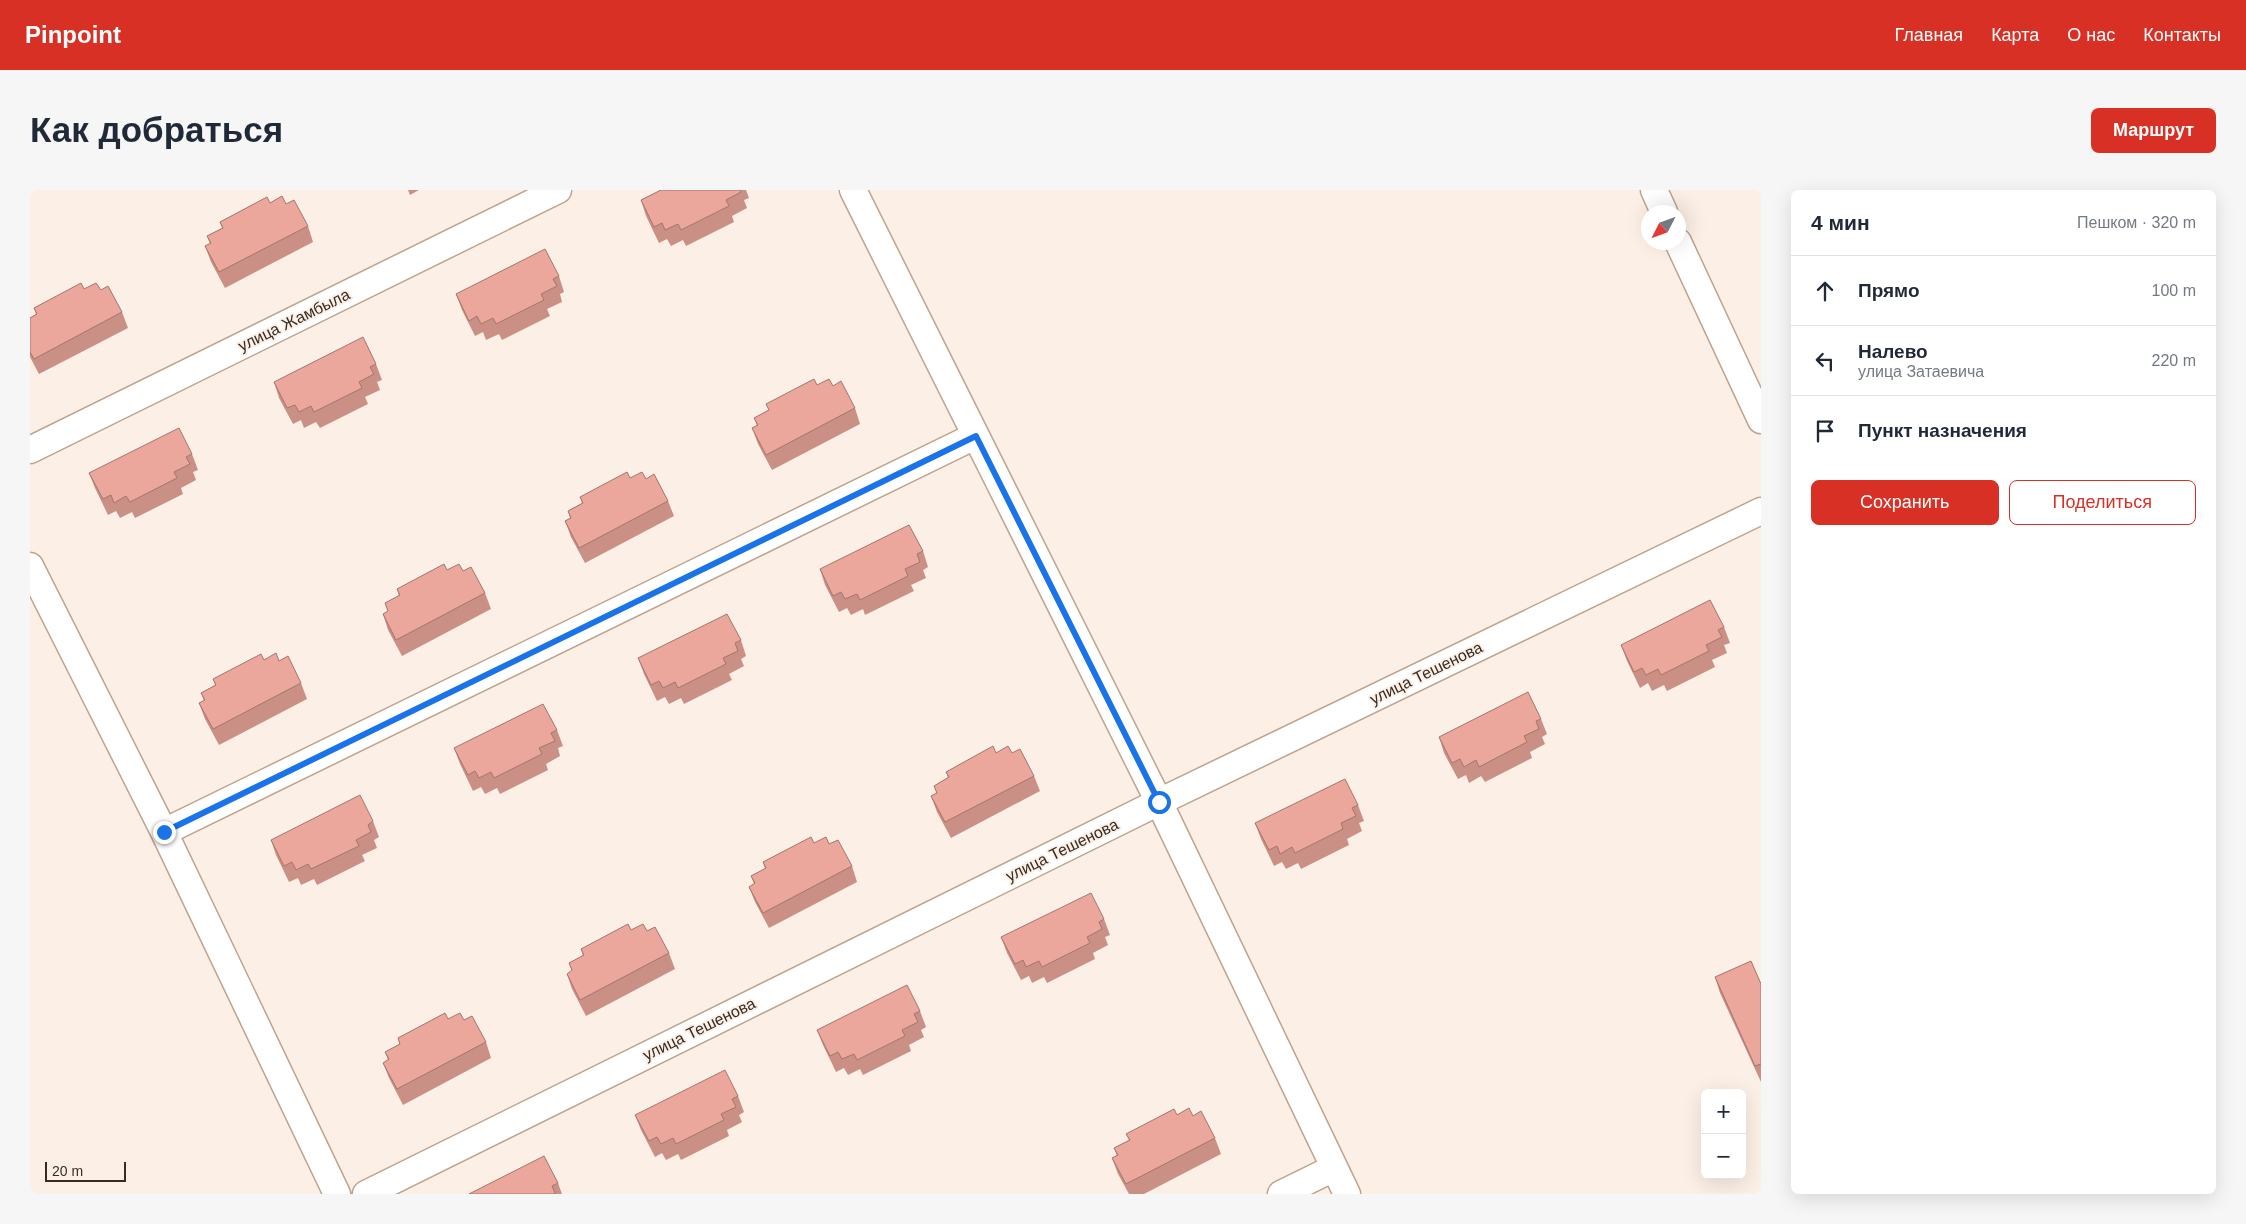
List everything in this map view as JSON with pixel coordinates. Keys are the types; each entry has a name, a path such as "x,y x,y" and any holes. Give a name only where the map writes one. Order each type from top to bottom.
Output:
{"street":[{"name":"улица Жамбыла","path":"30,450 558,190"},
{"path":"853,190 1159,802 1347,1194"},
{"path":"1654,190 1661,205"},
{"path":"1682,250 1761,420"},
{"path":"164,832 976,436"},
{"name":"улица Тешенова","path":"366,1194 1159,802 1761,511"},
{"path":"30,566 164,832 337,1194"},
{"path":"1281,1194 1334,1168"}],"building":[{"path":"661,190 740,190 741,192 726,200 729,206 681,230 678,224 665,230 662,223 654,227 641,200"},
{"path":"282,196 286,204 294,200 308,226 219,272 205,246 211,243 207,236 223,228 220,222 267,197 270,203"},
{"path":"545,249 559,276 553,279 557,286 541,294 544,300 496,324 493,318 481,324 477,316 469,321 456,294"},
{"path":"81,283 84,289 96,283 101,290 108,286 122,312 34,359 30,352 30,318 37,314 34,308"},
{"path":"363,337 376,364 370,367 374,374 359,382 362,388 314,412 311,406 299,412 295,405 287,408 274,382"},
{"path":"814,379 817,385 829,379 833,386 841,381 855,408 766,455 752,428 758,425 754,418 769,410 766,404"},
{"path":"179,428 192,454 186,457 190,464 174,472 177,478 130,502 126,496 114,503 111,495 103,499 89,473"},
{"path":"627,472 630,478 642,472 646,479 654,474 668,501 579,548 565,521 571,518 568,511 583,503 580,497"},
{"path":"909,525 923,551 917,554 920,562 905,569 908,576 860,600 857,594 845,599 841,592 833,596 820,569"},
{"path":"444,564 447,570 459,564 463,571 471,567 485,593 396,640 383,614 388,611 385,603 400,595 397,589"},
{"path":"1710,600 1724,627 1718,630 1722,637 1706,645 1709,651 1661,675 1658,669 1646,675 1642,668 1634,672 1621,645"},
{"path":"727,614 741,640 735,643 738,651 723,658 726,664 678,688 675,682 663,688 659,681 651,685 638,658"},
{"path":"276,653 279,661 288,656 301,683 213,729 199,703 205,700 201,693 216,685 213,679 261,654 264,660"},
{"path":"1528,692 1541,719 1536,721 1539,729 1524,736 1527,742 1479,767 1476,760 1464,767 1460,759 1452,763 1439,737"},
{"path":"543,704 557,730 551,733 555,741 539,748 542,754 494,778 491,772 479,778 475,771 468,775 454,748"},
{"path":"993,746 996,753 1008,746 1012,753 1020,749 1034,776 945,822 931,796 937,793 934,786 949,777 946,772"},
{"path":"1345,779 1358,805 1352,808 1356,816 1341,823 1343,829 1295,853 1292,847 1280,854 1277,846 1269,850 1255,823"},
{"path":"360,795 373,821 368,825 371,832 356,840 359,846 311,869 308,864 296,870 292,862 284,866 271,840"},
{"path":"811,837 814,843 826,837 829,844 838,840 852,866 763,913 749,887 755,883 751,876 766,868 763,862"},
{"path":"1091,893 1104,919 1099,922 1102,929 1087,937 1090,943 1042,967 1039,961 1026,967 1023,960 1015,964 1001,937"},
{"path":"628,924 631,930 643,924 647,931 655,927 669,953 580,1000 567,974 572,970 569,963 584,955 581,949"},
{"path":"1751,961 1761,984 1761,1064 1755,1066 1715,977"},
{"path":"907,985 920,1011 914,1014 918,1022 902,1030 905,1036 857,1060 854,1054 842,1059 838,1052 830,1056 817,1030"},
{"path":"445,1013 448,1019 460,1013 464,1020 472,1016 486,1042 397,1089 383,1063 389,1059 385,1052 400,1044 398,1038"},
{"path":"725,1070 738,1096 732,1099 736,1107 721,1114 724,1120 676,1144 673,1138 661,1144 657,1137 649,1141 635,1115"},
{"path":"1189,1108 1193,1116 1201,1111 1215,1138 1126,1184 1112,1158 1118,1155 1114,1148 1130,1140 1126,1134 1174,1109 1177,1115"},
{"path":"544,1156 558,1183 552,1186 554,1194 469,1194"}],"route":[{"path":"164,832 976,436 1159,802"}]}
